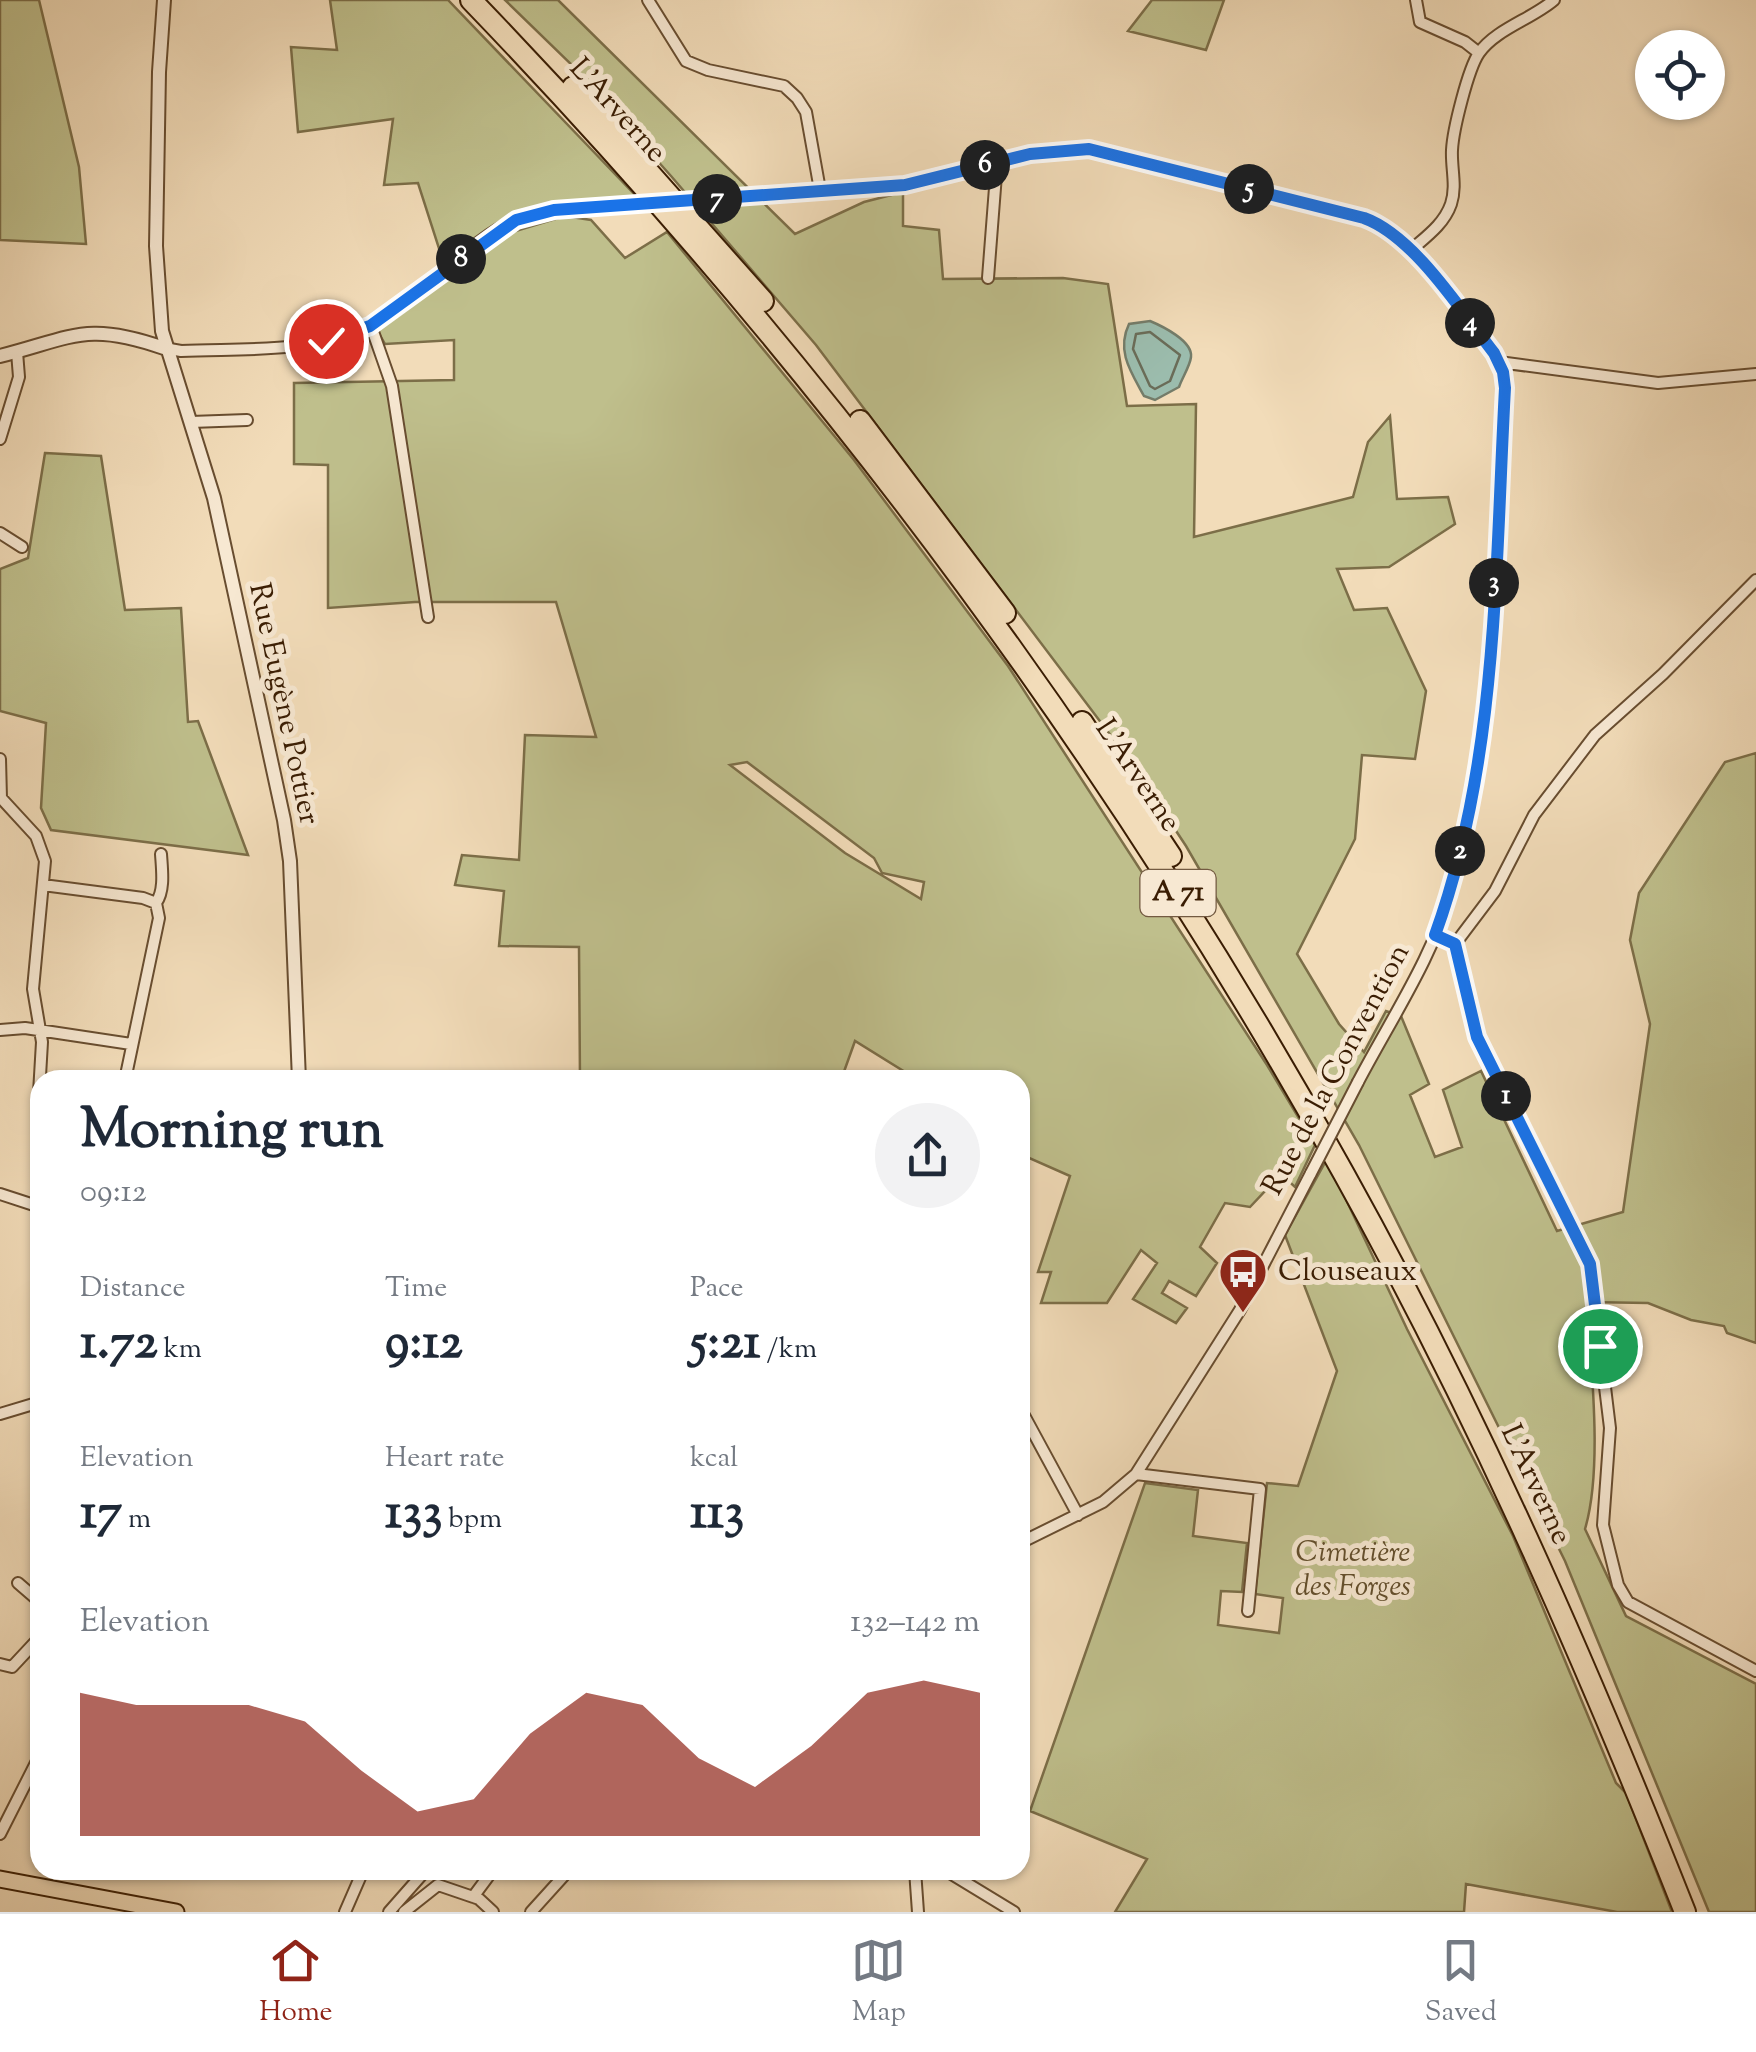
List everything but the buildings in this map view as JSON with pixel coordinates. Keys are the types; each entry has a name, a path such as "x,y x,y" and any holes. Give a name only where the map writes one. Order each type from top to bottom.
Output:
{"highway":[{"name":"L'Arverne","path":"471,0 612,150 812,383 998,627 1156,858 1321,1133 1452,1380 1555,1599 1685,1912"},
{"name":"L'Arverne","path":"490,0 682,207 885,452 1029,647 1187,881 1356,1168 1464,1374 1556,1570 1698,1912"}],"main road":[{"path":"0,1879 176,1912"}],"street":[{"name":"Rue Eugène Pottier","path":"164,0 156,246 164,348 214,498 284,820 290,861 299,1070"},
{"path":"648,0 686,60 708,70 784,86 796,98 806,112 820,190"},
{"path":"1416,0 1420,22 1465,42 1479,54"},
{"path":"1412,250 1438,227 1452,202 1456,119 1479,54 1554,0"},
{"path":"0,356 80,332 102,332 180,350 296,346 326,341 370,326 516,220 554,210 905,185 1060,149 1089,149 1364,218 1392,231 1412,250 1499,362 1658,384 1756,374"},
{"path":"988,278 997,162"},
{"path":"370,326 392,386 428,617"},
{"path":"0,439 9,420 19,377 17,352"},
{"name":"Rue de la Convention","path":"1030,1538 1116,1494 1136,1474 1240,1310 1435,935 1453,886 1488,704 1505,388 1499,362"},
{"path":"191,422 247,420"},
{"path":"0,533 22,547"},
{"path":"1756,580 1663,674 1595,735 1534,815 1495,890 1455,944 1477,1037 1590,1264 1610,1428 1603,1526 1618,1585 1628,1602 1756,1671"},
{"path":"0,759 0,798 36,836 44,861 34,989 42,1042 40,1070"},
{"path":"156,904 160,898 161,854"},
{"path":"43,885 143,898 156,904 160,918 127,1070"},
{"path":"1435,935 1455,944"},
{"path":"0,1030 40,1030 131,1044"},
{"path":"0,1194 30,1204"},
{"path":"0,1414 30,1405"},
{"path":"1030,1426 1078,1515"},
{"path":"1136,1474 1260,1490 1248,1611"},
{"path":"18,1583 30,1593"},
{"path":"0,1664 12,1667 30,1648"},
{"path":"0,1834 30,1775"},
{"path":"345,1912 358,1880"},
{"path":"389,1912 417,1880"},
{"path":"474,1897 486,1880"},
{"path":"531,1912 560,1880"},
{"path":"916,1880 918,1912"},
{"path":"961,1880 1014,1912"},
{"path":"404,1912 438,1885 474,1897 493,1912"}],"green space":[{"path":"0,0 39,0 79,167 86,244 0,240"},
{"path":"330,0 448,0 637,197 530,208 445,267 418,183 384,185 393,119 298,132 291,47 337,50"},
{"path":"505,0 558,0 795,234 864,202 903,192 903,226 939,230 943,279 1063,278 1108,284 1127,406 1196,404 1194,537 1353,497 1368,442 1390,416 1397,499 1448,497 1455,524 1389,567 1337,569 1354,610 1387,608 1426,691 1415,759 1362,755 1355,839 1297,954 1339,1024 1364,1052 1386,1011 1401,1016 1429,1084 1410,1095 1435,1157 1462,1147 1443,1090 1481,1071 1557,1231 1623,1212 1650,1024 1630,940 1639,893 1725,762 1756,753 1756,1343 1727,1333 1724,1326 1691,1320 1648,1303 1587,1302 1595,1448 1585,1529 1626,1616 1756,1684 1756,1912 1709,1912 1565,1561 1359,1145 1186,846 1130,761 816,345 573,66"},
{"path":"1152,0 1224,0 1206,50 1128,31"},
{"path":"565,216 591,220 625,258 667,232 854,460 1008,666 1315,1145 1295,1187 1281,1174 1250,1207 1225,1203 1200,1247 1217,1263 1196,1296 1169,1281 1162,1293 1187,1308 1176,1323 1133,1299 1157,1263 1141,1250 1107,1303 1041,1303 1051,1272 1038,1272 1070,1176 1030,1158 1030,1070 902,1070 855,1041 845,1070 580,1070 579,947 499,946 504,891 455,885 462,855 519,860 525,735 596,737 556,602 415,602 328,608 328,465 294,464 294,383 454,380 454,340 385,344 377,330 509,233","holes":["747,762 874,858 882,873 924,882 921,899 845,853 730,765"]},
{"path":"45,453 101,456 125,610 181,608 188,722 198,721 248,855 51,830 41,808 46,723 0,711 0,569 28,558"},
{"name":"Cimetière des Forges","path":"1327,1159 1407,1329 1513,1536 1616,1783 1626,1793 1672,1912 1617,1912 1466,1884 1464,1912 1115,1912 1147,1859 1030,1811 1145,1483 1198,1490 1193,1536 1247,1543 1242,1592 1221,1591 1218,1625 1279,1633 1283,1598 1255,1594 1267,1483 1298,1486 1337,1371 1285,1235"}],"water":[{"path":"1150,321 1182,340 1191,357 1179,387 1155,400 1144,396 1139,387 1124,343 1129,324"}],"place":[{"name":"Clouseaux","path":"1243,1314"}],"route":[{"path":"326,341 370,326 516,220 554,210 905,185 1060,149 1089,149 1364,218 1392,231 1412,250 1494,353 1505,388 1488,704 1453,886 1435,935 1455,944 1477,1037 1590,1264 1600,1346"}]}
